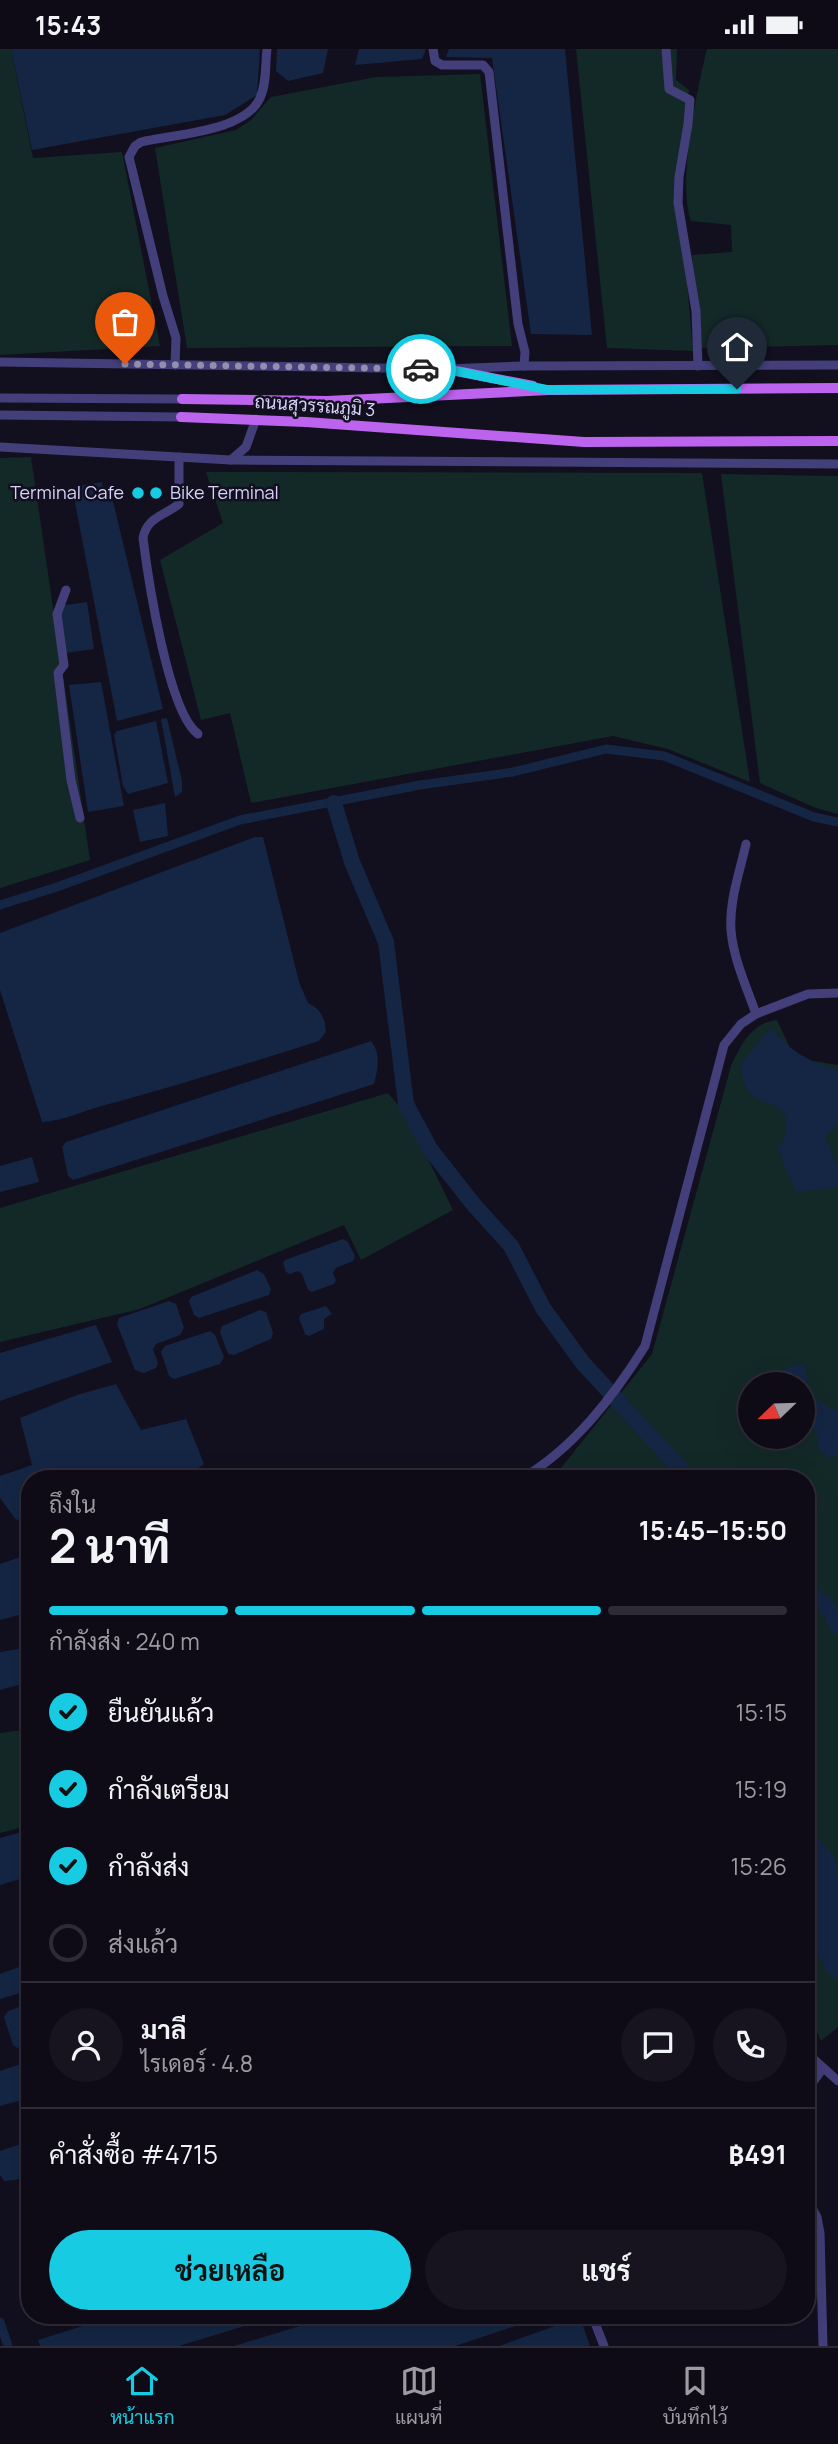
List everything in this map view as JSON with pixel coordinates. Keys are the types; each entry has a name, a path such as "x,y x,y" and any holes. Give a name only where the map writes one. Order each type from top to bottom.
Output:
{"main road":[{"path":"446,369 549,390"},
{"name":"ถนนสุวรรณภูมิ 3","path":"182,400 327,401 549,390 838,388"},
{"name":"ถนนสุวรรณภูมิ 3","path":"181,417 256,419 572,441 838,442"}],"street":[{"path":"175,365 177,338 163,296 129,157 135,146 141,142 216,126 243,116 259,101 262,93 267,49"},
{"path":"433,49 435,61 442,65 483,65 489,72 518,324 525,352 524,366"},
{"path":"666,49 668,89 690,100 678,177 678,203 695,311 698,366"},
{"path":"0,362 446,369 524,366 838,365"},
{"name":"ถนนสุวรรณภูมิ 3","path":"0,398 182,400"},
{"name":"ถนนสุวรรณภูมิ 3","path":"0,415 181,417"},
{"path":"231,460 246,446 256,419"},
{"path":"0,447 231,460 838,464"},
{"path":"179,457 179,504 151,520 145,528 143,538 171,684 184,717 191,729 198,734"},
{"path":"66,590 57,614 64,665 58,673 71,779 80,818"},
{"path":"746,844 735,892 731,927 737,956 756,1014"},
{"path":"537,1470 562,1450 605,1404 620,1386 645,1346 724,1045 741,1024 756,1014 808,993 838,993"},
{"path":"815,2060 838,2081"},
{"path":"815,2080 824,2068"},
{"path":"815,2213 820,2233 823,2346"},
{"path":"595,2324 604,2346"}],"green space":[{"path":"0,49 11,49 33,158 122,152 160,346 0,355"},
{"path":"576,49 677,49 676,80 689,90 677,168 693,351 607,348"},
{"path":"707,49 838,49 838,345 699,348 692,255 732,252 731,225 691,221 687,204 690,136"},
{"path":"480,74 512,346 187,348 155,148 236,130 251,120 271,97 376,77"},
{"path":"31,457 90,860 0,888 0,458"},
{"path":"206,472 702,473 750,782 668,749 613,736 251,803 230,713 201,720 160,560 223,523"},
{"path":"721,474 838,476 838,814 816,808 760,783"},
{"path":"777,1020 791,1050 807,1060 838,1065 838,2027 821,2041 815,2028 815,1470 559,1470 652,1354 731,1066 738,1051 754,1030"},
{"path":"388,1093 407,1116 453,1210 361,1260 344,1225 140,1309 0,1342 0,1208"},
{"path":"21,1730 21,1828 0,1833 0,1733"}],"water":[{"path":"11,49 260,49 257,95 225,115 32,150"},
{"path":"277,49 328,49 323,73 288,81 276,71"},
{"path":"359,49 426,49 422,59 355,65"},
{"path":"449,49 565,49 592,335 531,334 492,58 446,57"},
{"path":"102,482 103,491 110,489 163,709 117,721 72,487"},
{"path":"87,602 94,649 65,653 58,606"},
{"path":"101,682 124,806 88,812 69,685"},
{"path":"167,718 182,781 182,792 175,797 161,719"},
{"path":"156,721 168,783 128,794 123,786 114,735 117,731"},
{"path":"165,803 168,836 140,842 133,810"},
{"path":"255,837 263,837 299,982 308,1003 321,1014 326,1032 319,1041 67,1117 42,1122 0,990 0,933"},
{"path":"770,1028 784,1043 801,1055 838,1070 838,1125 825,1137 838,1163 838,1187 796,1192 778,1150 787,1129 783,1113 752,1095 745,1085 741,1064"},
{"path":"371,1041 377,1056 374,1084 73,1180 68,1176 62,1147 66,1142"},
{"path":"32,1157 39,1182 0,1192 0,1166"},
{"path":"343,1239 348,1242 355,1256 353,1261 336,1268 333,1273 336,1280 334,1284 312,1292 308,1290 302,1274 298,1271 290,1274 286,1272 283,1263 285,1260"},
{"path":"257,1270 264,1274 271,1289 269,1295 199,1318 194,1315 189,1301 191,1297"},
{"path":"169,1301 176,1304 184,1328 180,1335 156,1344 153,1349 158,1363 156,1368 144,1373 135,1370 117,1324 119,1318"},
{"path":"326,1306 332,1314 324,1319 324,1329 309,1336 305,1334 299,1318 301,1314"},
{"path":"260,1310 266,1312 273,1333 271,1339 234,1355 228,1354 220,1332 222,1326"},
{"path":"96,1325 112,1362 0,1401 0,1353"},
{"path":"210,1331 215,1335 224,1357 220,1364 174,1379 169,1376 161,1352 165,1346"},
{"path":"802,1364 806,1372 784,1372"},
{"path":"116,1384 141,1430 186,1419 204,1464 196,1470 21,1470 21,1519 16,1520 0,1498 0,1476 32,1465 20,1418 77,1395"},
{"path":"816,1400 838,1409 838,1454 830,1458 819,1450"},
{"path":"21,1557 21,1614 0,1620 0,1564"},
{"path":"21,1648 21,1684 0,1690 0,1652"},
{"path":"21,1832 21,1879 0,1885 0,1838"},
{"path":"815,1836 835,1859 838,1881 838,1980 826,1972 822,1961 815,1956"},
{"path":"21,1966 21,1993 0,1999 0,1974"},
{"path":"21,2006 21,2047 17,2048 13,2045 4,2017 8,2011"},
{"path":"21,2064 21,2100 0,2106 0,2071"},
{"path":"21,2144 21,2178 4,2181 0,2175 0,2151"},
{"path":"89,2324 251,2324 179,2346 40,2346 38,2340"},
{"path":"306,2324 522,2324 455,2346 234,2346"},
{"path":"560,2324 582,2324 590,2346 499,2346"}],"waterway":[{"path":"0,905 240,820 420,785 513,772 606,749 664,756 814,817 838,822"},
{"path":"334,803 352,862 386,942 406,1104 430,1149 474,1205 511,1246 543,1308 582,1362 682,1470"},
{"path":"815,1596 825,1604 838,1626"},
{"path":"0,2322 8,2346"}],"way so far":[{"path":"125,364 421,369"}],"place":[{"name":"Terminal Cafe","path":"138,493"},
{"name":"Bike Terminal","path":"156,493"}],"route":[{"path":"421,369 446,369 549,390 737,389"}]}
